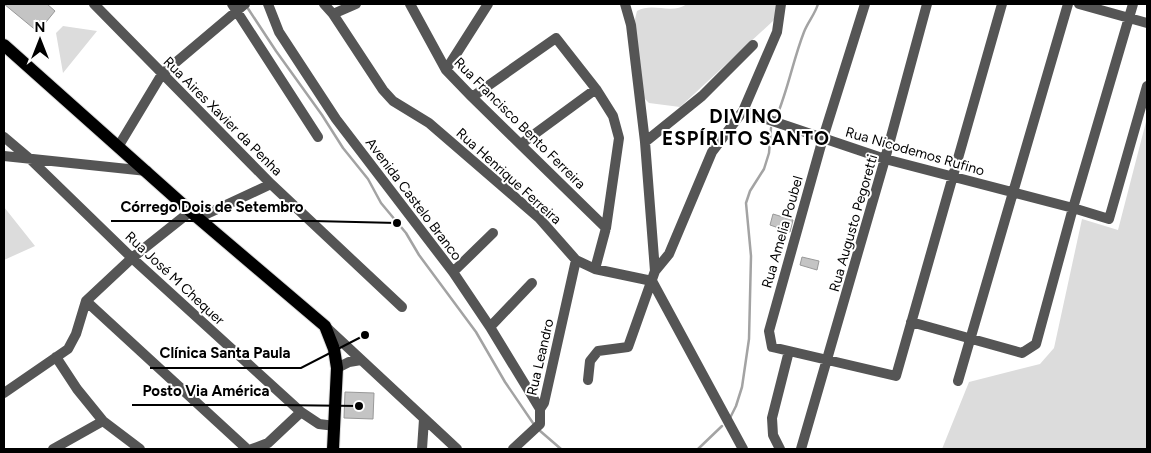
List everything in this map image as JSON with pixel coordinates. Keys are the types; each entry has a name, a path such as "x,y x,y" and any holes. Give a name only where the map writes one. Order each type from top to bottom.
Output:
{"main road":[{"path":"4,45 195,215 325,326 334,349 337,368 334,449"}],"street":[{"name":"Rua Aires Xavier da Penha","path":"94,4 271,184 402,306"},
{"name":"Avenida Castelo Branco","path":"268,4 280,32 336,120 453,272 490,327 540,409"},
{"name":"Rua Henrique Ferreira","path":"324,4 333,14 383,90 393,101 429,123 532,212 576,260 595,269 653,276"},
{"path":"333,14 356,4"},
{"name":"Rua Francisco Bento Ferreira","path":"410,4 446,70 606,228"},
{"path":"446,70 488,4"},
{"path":"625,4 631,25 645,142 653,276 743,449"},
{"path":"588,380 590,361 598,351 628,347 653,276 669,254 712,152 743,111 777,32 781,4"},
{"name":"Rua Amelia Poubel","path":"865,4 823,138 769,331 772,347 896,376 911,322"},
{"name":"Rua Augusto Pegoretti","path":"801,449 885,159 927,4"},
{"path":"1002,4 911,322 1022,353 1036,344 1128,17 1134,4"},
{"path":"958,381 1068,4"},
{"path":"1078,4 1147,23"},
{"path":"118,147 162,74 238,6 318,137"},
{"path":"472,97 556,38 596,89 613,116 619,138 606,228 595,269"},
{"path":"645,142 702,96 753,45"},
{"name":"Rua Nicodemos Rufino","path":"743,111 885,159 1109,219 1147,86"},
{"path":"521,144 596,89"},
{"name":"Rua José M Chequer","path":"4,136 132,258 302,412 319,424 335,426"},
{"path":"4,156 147,171"},
{"path":"4,393 68,349 76,334 86,301 132,258 195,215 271,184"},
{"path":"453,272 493,233"},
{"name":"Rua Leandro","path":"514,449 540,424 540,409 544,403 576,260"},
{"path":"490,327 532,283"},
{"path":"86,301 247,449"},
{"path":"325,326 457,449"},
{"path":"780,449 772,435 772,418 789,351"},
{"path":"56,357 77,390 103,421 140,449"},
{"path":"337,368 349,362 361,360"},
{"path":"252,449 268,443 302,412"},
{"path":"422,449 424,419"},
{"path":"53,449 103,421"}],"shaded area":[{"path":"687,4 778,4 773,21 680,107 649,103 644,98 634,23 637,11 649,8 669,9"},
{"path":"63,26 97,31 63,73 56,33"},
{"path":"1147,118 1147,449 942,449 969,382 1040,364 1054,348 1082,219 1118,230"},
{"path":"4,207 35,246 4,260"}],"building":[{"path":"4,4 47,4 55,11 38,32"},
{"path":"773,214 793,220 790,232 770,225"},
{"path":"802,257 819,261 817,270 800,265"},
{"path":"345,392 374,393 373,419 344,418"}],"waterway":[{"path":"776,118 804,32 818,4"},
{"path":"247,7 343,148 368,179 381,203 406,233 419,255 476,332 505,382 535,426"},
{"path":"730,418 742,387 749,339 751,256 746,203 750,191 764,169 769,153 771,128"},
{"path":"698,449 722,426"},
{"path":"539,430 561,449"}],"place":[{"name":"Córrego Dois de Setembro","path":"397,223"},
{"name":"Clínica Santa Paula","path":"365,335"},
{"name":"Posto Via América","path":"359,406"}],"district":[{"name":"DIVINO ESPÍRITO SANTO","path":"746,127"}]}
